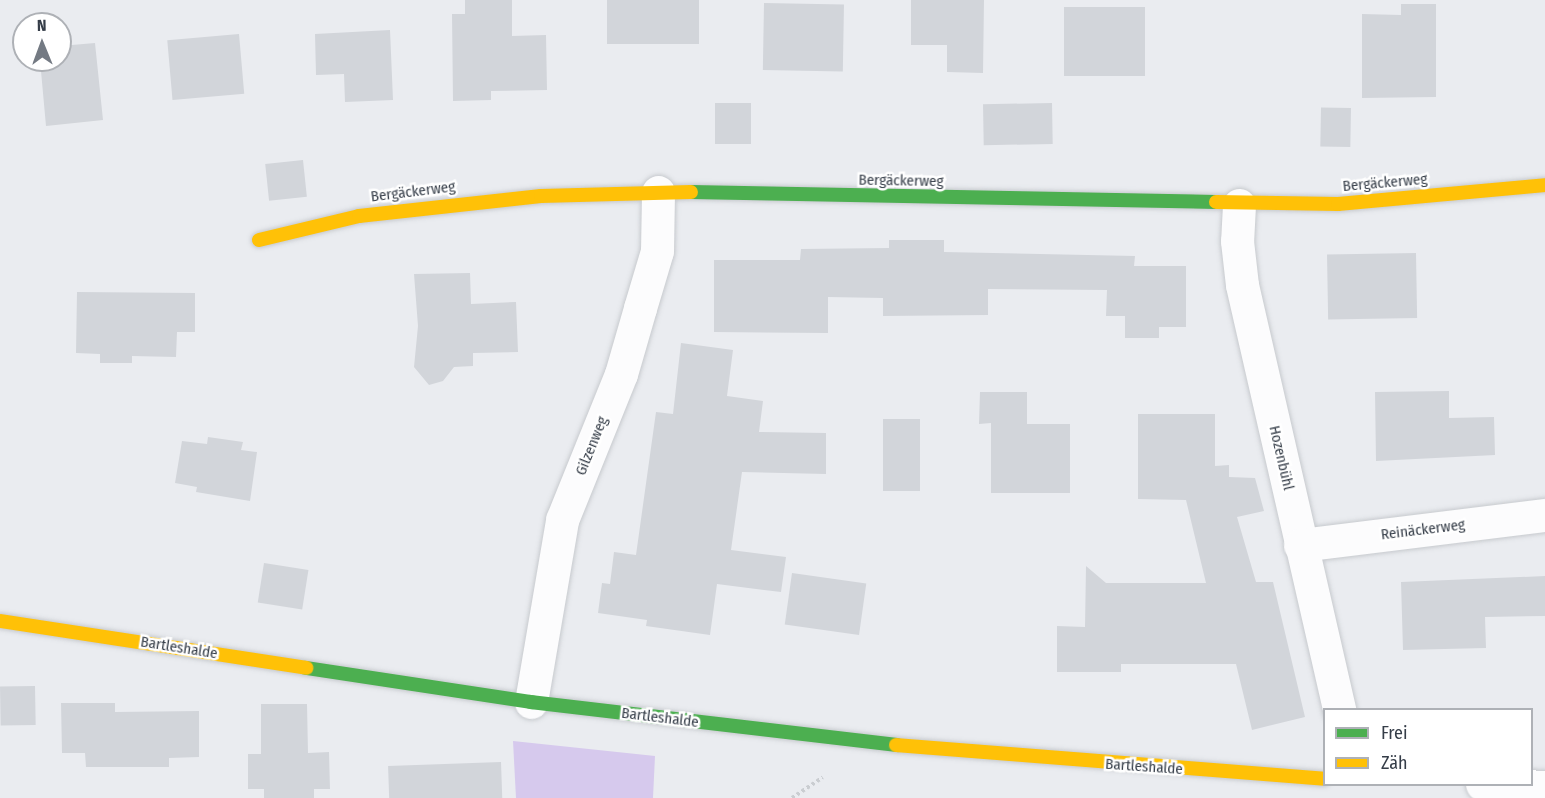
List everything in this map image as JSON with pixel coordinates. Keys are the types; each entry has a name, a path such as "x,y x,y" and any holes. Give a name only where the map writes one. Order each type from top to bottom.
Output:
{"street":[{"name":"Bergäckerweg","path":"259,240 359,216 496,198 658,192 1239,205 1338,204 1545,185"},
{"name":"Gilzenweg","path":"531,702 562,520 621,374 644,297 657,251 658,192"},
{"name":"Hozenbühl","path":"1239,205 1237,241 1242,285 1339,708"},
{"name":"Reinäckerweg","path":"1300,545 1545,515"},
{"name":"Bartleshalde","path":"0,621 531,702 829,741 1323,779"}],"shaded area":[{"path":"513,741 655,756 653,798 516,798"}],"building":[{"path":"465,0 512,0 512,36 546,35 547,90 491,91 491,100 453,101 452,14 465,14"},
{"path":"607,0 699,0 699,44 607,44"},
{"path":"911,0 984,0 983,73 947,72 947,45 911,45"},
{"path":"764,3 844,4 843,71 763,70"},
{"path":"1401,4 1436,4 1436,97 1362,98 1362,14 1401,15"},
{"path":"1064,7 1145,7 1145,76 1064,76"},
{"path":"390,30 393,100 345,102 344,74 316,75 315,34"},
{"path":"239,34 244,94 173,100 167,40"},
{"path":"95,43 103,120 46,126 41,72 72,72 72,45"},
{"path":"715,103 751,103 751,144 715,144"},
{"path":"1052,103 1053,144 984,145 983,104"},
{"path":"1321,107 1351,108 1350,147 1320,146"},
{"path":"303,160 307,197 269,201 265,164"},
{"path":"889,240 944,240 944,252 1135,256 1134,266 1186,266 1186,327 1159,327 1159,338 1125,338 1125,316 1106,316 1107,290 988,289 988,315 883,316 883,298 828,297 828,333 714,332 714,260 800,260 801,249 889,248"},
{"path":"1416,253 1417,318 1328,320 1327,255"},
{"path":"470,273 471,304 516,302 518,352 473,353 473,366 454,367 443,381 429,385 414,367 418,326 414,274"},
{"path":"77,292 195,293 195,332 177,332 176,357 132,356 132,363 100,363 100,354 76,353"},
{"path":"681,343 733,350 727,396 763,401 759,432 826,433 826,474 742,472 731,550 786,557 781,592 717,584 710,635 646,626 647,620 598,613 602,583 610,584 614,552 636,555 656,412 673,414"},
{"path":"1449,391 1449,418 1494,417 1495,455 1376,461 1375,392"},
{"path":"980,392 1027,392 1027,424 1070,424 1070,493 991,493 991,423 979,424"},
{"path":"1138,414 1215,414 1215,466 1229,465 1229,477 1255,478 1264,511 1237,517 1256,582 1273,582 1305,717 1252,730 1236,664 1121,664 1121,672 1057,672 1057,626 1085,627 1086,566 1106,583 1206,583 1186,500 1138,499"},
{"path":"883,419 920,419 920,491 883,491"},
{"path":"208,437 243,442 241,450 257,452 250,501 196,492 197,487 175,483 182,441 207,444"},
{"path":"264,563 308,570 302,610 258,603"},
{"path":"792,573 866,583 859,635 785,624"},
{"path":"1545,576 1545,616 1485,617 1486,648 1403,650 1401,582"},
{"path":"35,686 36,725 1,726 0,687"},
{"path":"61,703 115,703 115,712 199,711 199,757 169,758 169,767 86,767 85,753 62,753"},
{"path":"261,704 307,704 308,753 329,752 330,789 314,789 314,798 264,798 264,789 248,789 248,754 261,754"},
{"path":"501,762 502,798 389,798 388,766"}],"traffic: fast":[{"path":"691,192 1216,202"},
{"path":"306,668 531,702 896,745"}],"traffic: slow":[{"path":"1216,202 1338,204 1545,185"},
{"path":"259,240 359,216 541,196 691,192"},
{"path":"0,621 306,668"},
{"path":"896,745 1323,779"}]}
